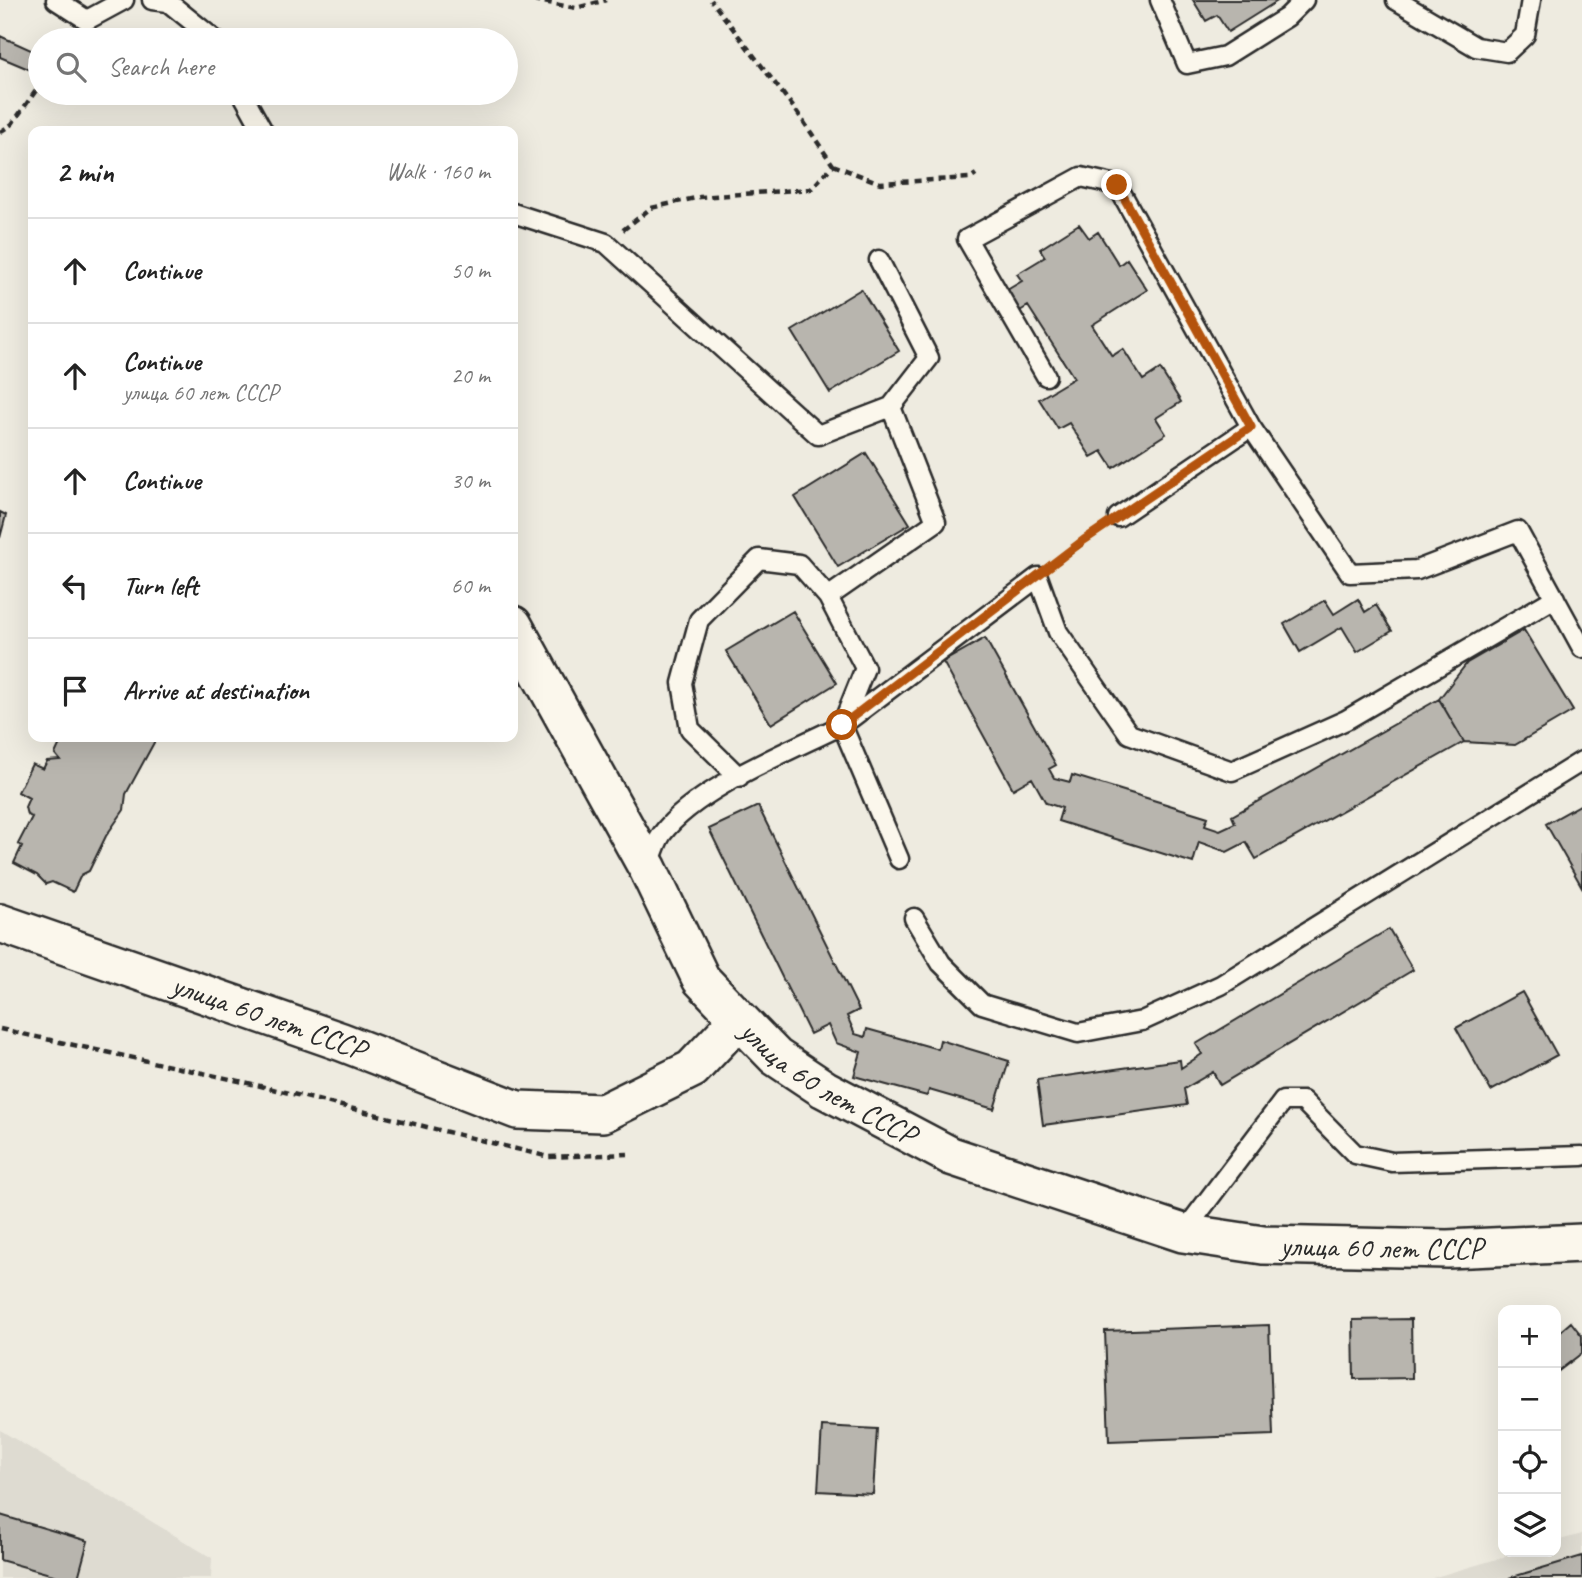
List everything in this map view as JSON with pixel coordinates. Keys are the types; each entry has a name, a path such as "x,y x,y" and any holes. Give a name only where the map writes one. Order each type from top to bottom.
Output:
{"street":[{"path":"518,634 648,869 701,979 739,1019"},
{"name":"улица 60 лет СССР","path":"0,923 342,1042 517,1110 603,1113 692,1069 739,1019 776,1057 824,1088 951,1156 1183,1233 1263,1245 1447,1249 1582,1242"}],"lane":[{"path":"55,0 87,20"},
{"path":"87,20 96,0"},
{"path":"87,20 124,0"},
{"path":"152,0 168,2 200,28"},
{"path":"1160,0 1187,64 1224,57 1287,17 1304,0"},
{"path":"1396,0 1476,47 1507,52 1525,35 1531,0"},
{"path":"248,105 259,126"},
{"path":"1046,376 967,239 1081,177 1117,185 1251,427 1350,573 1417,570 1518,531 1582,648"},
{"path":"518,215 606,243 818,435 891,407 929,358 879,260"},
{"path":"828,597 936,522 891,407"},
{"path":"1118,517 1251,427"},
{"path":"739,777 690,729 682,683 699,620 759,559 799,564 828,597 865,668 842,725 899,859"},
{"path":"648,869 661,835 687,808 739,777 842,725 1038,578 1058,632 1129,734 1232,771 1346,720 1555,598"},
{"path":"915,918 941,963 982,1004 1078,1033 1142,1021 1221,985 1582,761"},
{"path":"1183,1233 1283,1101 1303,1101 1355,1154 1392,1163 1582,1156"}],"path":[{"path":"533,0 576,8 606,0"},
{"path":"711,0 797,112 833,165 880,183 976,174"},
{"path":"0,132 12,124 28,102"},
{"path":"606,243 651,208 700,197 811,189 833,165"},
{"path":"1038,578 1084,540 1118,517"},
{"path":"0,1029 244,1082 549,1157 628,1154"}],"shaded area":[{"path":"0,1430 212,1558 211,1578 0,1578"},
{"path":"1582,1534 1582,1578 1432,1578 1504,1557 1561,1557 1561,1540"}],"building":[{"path":"1193,0 1279,0 1228,32 1217,15 1206,21"},
{"path":"0,36 28,49 28,69 0,57"},
{"path":"1079,224 1089,238 1098,232 1119,265 1127,259 1147,290 1092,325 1112,356 1123,349 1143,380 1160,369 1181,402 1156,418 1166,434 1113,468 1102,451 1091,457 1069,423 1058,429 1039,399 1074,378 1028,306 1015,314 1002,293 1022,281 1017,274 1045,257 1040,249"},
{"path":"861,289 899,351 830,393 792,331"},
{"path":"866,453 910,524 838,567 795,497"},
{"path":"0,512 6,515 0,538"},
{"path":"1358,599 1365,612 1376,605 1392,631 1357,652 1342,627 1300,652 1284,624 1325,600 1334,614"},
{"path":"793,611 837,683 771,724 726,651"},
{"path":"1524,630 1573,711 1515,745 1464,742 1439,699 1467,663"},
{"path":"985,638 1056,765 1049,769 1054,778 1070,782 1072,775 1208,817 1205,825 1220,830 1235,823 1232,816 1439,699 1464,742 1256,859 1246,842 1227,852 1199,842 1193,863 1058,821 1062,808 1046,803 1032,778 1013,789 943,662"},
{"path":"61,742 154,742 126,794 124,810 106,836 89,871 81,875 73,892 52,882 46,884 37,875 14,863 22,846 18,844 32,817 27,815 25,807 29,798 18,792 32,764 43,769 47,761 60,760 55,754"},
{"path":"1582,804 1582,887 1546,824"},
{"path":"758,806 859,1010 847,1016 855,1034 865,1037 867,1029 938,1049 940,1040 1009,1061 994,1109 929,1090 927,1096 854,1076 861,1052 836,1043 828,1025 810,1034 709,829"},
{"path":"1389,929 1413,970 1220,1085 1213,1072 1184,1089 1187,1105 1043,1125 1037,1080 1180,1060 1181,1068 1202,1054 1196,1044"},
{"path":"1522,992 1557,1055 1491,1091 1456,1028"},
{"path":"1411,1319 1412,1378 1354,1379 1353,1320"},
{"path":"1571,1322 1582,1336 1582,1353 1561,1369 1561,1368 1561,1331"},
{"path":"1269,1325 1273,1435 1109,1441 1105,1331"},
{"path":"822,1426 877,1429 873,1494 818,1491"},
{"path":"0,1515 88,1541 78,1578 64,1578 0,1560"},
{"path":"1582,1556 1582,1578 1509,1578"}],"route":[{"path":"842,725 1038,578 1084,540 1251,427 1117,185"}]}
